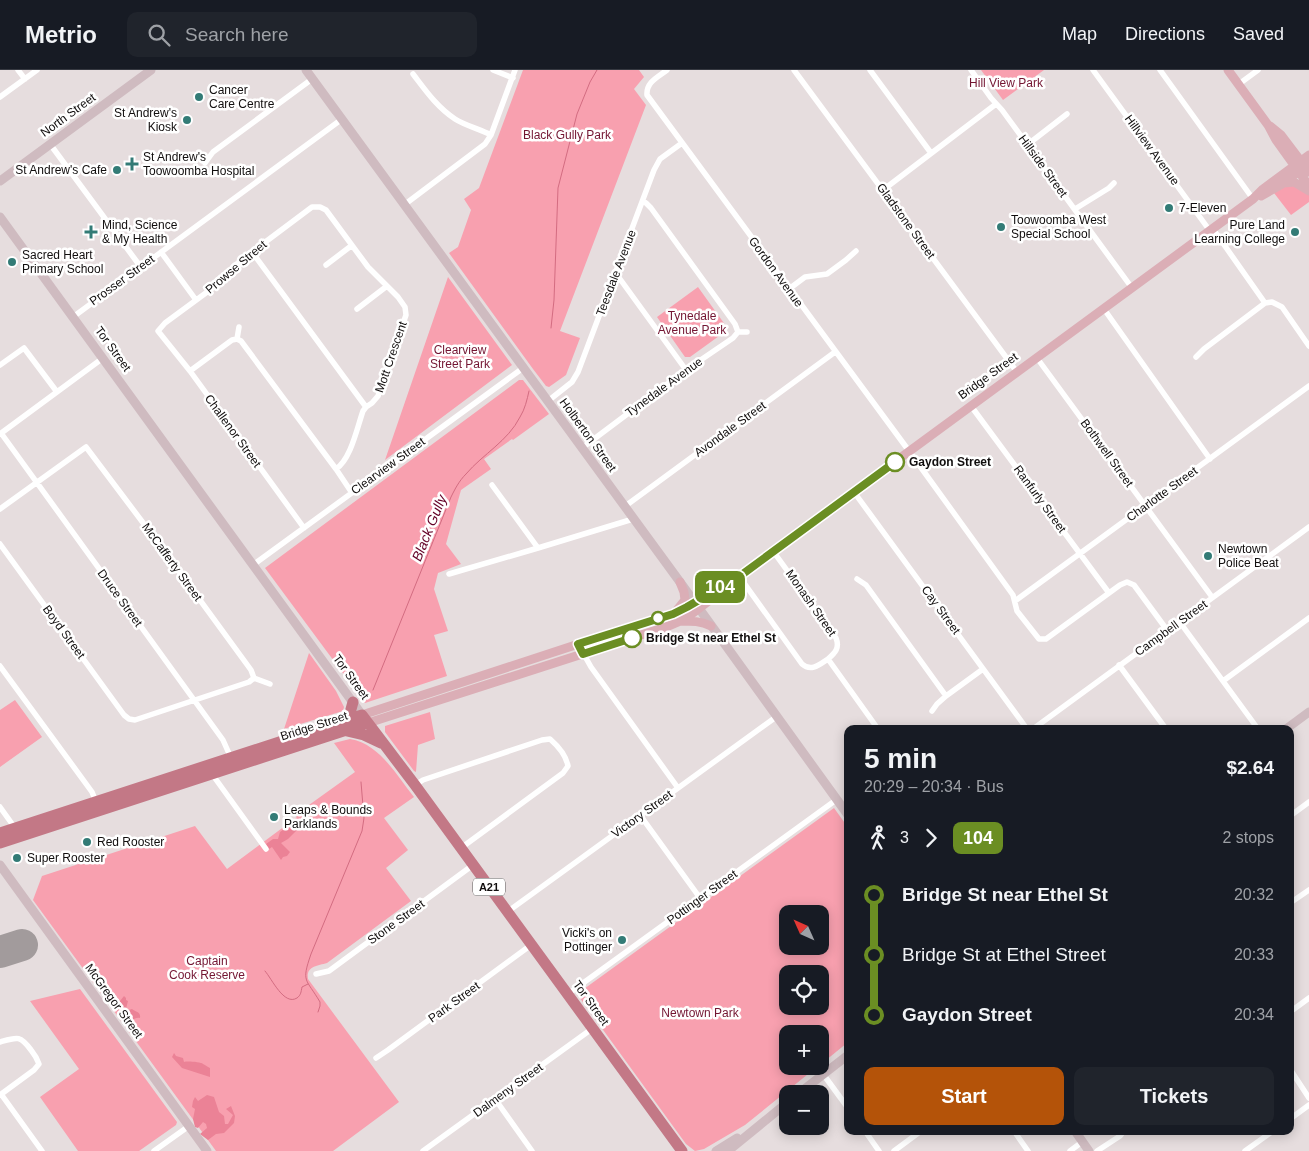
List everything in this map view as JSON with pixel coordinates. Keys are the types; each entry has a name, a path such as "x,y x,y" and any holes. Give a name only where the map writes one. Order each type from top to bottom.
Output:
{"highway":[{"path":"345,726 353,702"},
{"name":"Bridge Street","path":"0,843 98,806 365,719"},
{"name":"Tor Street","path":"365,719 682,1151"},
{"name":"A21","path":"345,726 381,741"},
{"name":"Bridge Street","path":"0,833 212,774 232,762"}],"main road":[{"path":"1228,70 1268,125 1284,151 1303,167"},
{"path":"1268,125 1282,135 1303,167 1309,186"},
{"path":"1263,189 1283,165 1285,159 1284,151"},
{"name":"Bridge Street","path":"1253,199 1282,184 1303,167 1309,155"},
{"name":"Bridge Street","path":"365,719 387,718 680,621 696,606 740,576 1212,230 1253,199 1263,189 1303,167"},
{"path":"1282,184 1290,181 1294,182 1309,191"},
{"path":"673,614 685,600 680,582"},
{"name":"Bridge Street","path":"365,719 578,644 696,606"},
{"path":"680,621 703,622 711,626"},
{"path":"381,741 380,726 387,718"}],"street":[{"path":"18,70 25,79"},
{"path":"0,97 37,70"},
{"name":"North Street","path":"0,181 151,70"},
{"name":"Holberton Street","path":"306,70 844,810"},
{"path":"493,70 513,78"},
{"path":"404,205 485,144 491,135 516,70"},
{"name":"Gordon Avenue","path":"667,70 651,82 648,86 647,95 909,451"},
{"name":"Gladstone Street","path":"794,70 1017,372"},
{"path":"870,70 931,154"},
{"name":"Hillside Street","path":"971,70 1132,288"},
{"name":"Hillview Avenue","path":"1093,70 1265,303"},
{"path":"1160,70 1253,199"},
{"path":"1238,84 1258,70"},
{"path":"413,74 440,108 456,120 491,135"},
{"path":"205,163 212,152 312,78"},
{"path":"883,190 996,104"},
{"path":"1027,145 1067,114"},
{"name":"Prosser Street","path":"73,316 342,119"},
{"name":"Teesdale Avenue","path":"548,402 572,382 578,372 654,170 660,159 682,143"},
{"path":"50,144 140,266"},
{"path":"1075,209 1114,183"},
{"path":"643,201 651,208 735,324 738,332 747,332"},
{"name":"Prowse Street","path":"161,335 158,331 164,324 218,284 233,267 312,207 320,207"},
{"name":"Mott Crescent","path":"320,207 326,210 368,267 398,297 405,307 406,315 378,396 363,411 347,458 336,469"},
{"name":"Tor Street","path":"0,217 365,719"},
{"path":"326,265 351,246"},
{"path":"789,289 806,277 827,274 856,251"},
{"path":"161,252 196,300"},
{"path":"252,252 366,407"},
{"path":"614,277 620,279 686,370"},
{"path":"357,309 387,286"},
{"path":"1196,357 1265,303 1272,302 1282,307 1309,346"},
{"path":"1104,309 1210,459"},
{"path":"237,339 240,327"},
{"name":"Tynedale Avenue","path":"582,448 686,370 733,338 738,332"},
{"name":"Challenor Street","path":"161,335 190,371 304,528"},
{"path":"190,371 232,340 237,339 241,341 352,493"},
{"path":"0,365 24,348 58,392"},
{"name":"Avondale Street","path":"624,507 836,352"},
{"path":"0,433 103,358"},
{"name":"Bothwell Street","path":"1037,358 1212,597"},
{"name":"Clearview Street","path":"253,565 523,368"},
{"name":"Charlotte Street","path":"1015,601 1309,386"},
{"name":"Ranfurly Street","path":"971,406 1109,593"},
{"name":"Druce Street","path":"0,433 223,740 232,762"},
{"name":"McCafferty Street","path":"36,483 86,447 251,670 254,678"},
{"path":"909,451 1013,595 1017,610 1039,640 1046,639 1120,585 1128,582 1134,585 1167,630"},
{"path":"0,509 36,483"},
{"path":"492,485 538,548"},
{"name":"Cay Street","path":"854,492 1024,725"},
{"path":"449,574 633,519"},
{"name":"Campbell Street","path":"1038,725 1309,527"},
{"name":"Boyd Street","path":"0,544 124,715 129,719 135,720 194,700"},
{"name":"Monash Street","path":"774,551 836,638 838,648 828,659"},
{"path":"740,576 802,664 811,668 820,665 828,659 875,725"},
{"path":"857,579 866,585 946,696"},
{"path":"1223,681 1309,618"},
{"path":"1179,621 1255,725"},
{"path":"578,644 591,667 678,788"},
{"path":"1120,665 1163,725"},
{"path":"0,666 92,792 98,806"},
{"path":"932,712 936,704 983,669"},
{"path":"194,700 249,682 254,678 270,684"},
{"path":"1291,725 1309,712"},
{"name":"Victory Street","path":"507,912 776,717"},
{"path":"415,786 423,780 542,740 550,739 555,743 566,758 568,766 564,774 461,848"},
{"path":"212,774 266,849"},
{"name":"Pottinger Street","path":"568,994 836,800"},
{"path":"1294,813 1309,802"},
{"path":"0,807 15,828"},
{"path":"640,815 700,898"},
{"name":"McGregor Street","path":"0,865 208,1151"},
{"name":"Stone Street","path":"316,974 328,971 473,866"},
{"path":"1294,900 1309,890"},
{"name":"Park Street","path":"376,1058 532,945"},
{"path":"1294,1009 1309,998"},
{"name":"Dalmeny Street","path":"423,1151 593,1028"},
{"path":"0,1042 14,1038 24,1040 37,1058 39,1064 34,1070 0,1095 42,1151"},
{"path":"829,1069 844,1057"},
{"path":"809,1085 822,1075"},
{"path":"824,1075 844,1103"},
{"path":"1294,1075 1309,1098"},
{"path":"1302,1086 1309,1092"},
{"path":"495,1099 532,1151"},
{"path":"1294,1116 1309,1105"},
{"path":"728,1151 779,1109"},
{"path":"716,1151 759,1125"},
{"path":"154,1151 189,1126"},
{"path":"868,1135 879,1151"},
{"path":"894,1151 916,1135"},
{"path":"1017,1135 1028,1151"},
{"path":"1070,1151 1077,1135 1089,1151"},
{"path":"1097,1151 1118,1135"},
{"path":"1245,1151 1267,1135"}],"green space":[{"name":"Black Gully Park","path":"523,70 639,70 644,77 634,89 646,105 560,331 580,338 566,375 549,387 546,386 533,369 449,253 458,247 471,210 464,199 479,188"},
{"name":"Hill View Park","path":"981,70 1044,70 1003,100"},
{"path":"1293,184 1309,195 1309,202 1291,215 1274,193 1284,186"},
{"name":"Clearview Street Park","path":"448,277 512,365 385,460"},
{"name":"Tynedale Avenue Park","path":"698,287 726,326 726,331 690,357 685,357 657,317"},
{"path":"519,380 523,380 549,414 484,459 491,469 461,490 446,544 461,564 438,573 434,589 448,631 434,635 447,676 365,703 265,568"},
{"path":"309,653 336,691 344,707 343,711 284,729"},
{"path":"15,700 42,737 0,767 0,710"},
{"path":"430,712 435,739 418,745 416,772 385,732 385,726"},
{"name":"Captain Cook Reserve","path":"350,739 361,742 379,754 394,770 414,797 384,818 408,850 386,868 411,901 327,963 310,969 308,979 399,1102 333,1151 216,1151 33,900 42,876 195,826 227,869 297,817 295,815 355,772 334,743"},
{"name":"Newtown Park","path":"834,808 844,822 844,1045 829,1058 829,1025 779,1025 779,1075 807,1075 794,1085 779,1085 779,1098 745,1125 704,1149 695,1151 686,1144 577,994"},
{"path":"80,989 177,1122 176,1125 139,1151 78,1151 40,1097 79,1069 30,1001"}],"shaded area":[{"path":"295,821 300,822 300,827 281,843 290,852 281,860 272,847 269,849 266,844 273,839 278,839 280,832"},
{"path":"124,996 128,1001 126,1009 138,1012 140,1018 126,1023 128,1019 127,1014 121,1014 120,1011 117,1011 113,1005 115,1001 120,1001"},
{"path":"174,1053 176,1056 183,1058 184,1062 200,1063 210,1068 210,1077 182,1068 172,1057"},
{"path":"207,1095 214,1097 219,1112 224,1116 225,1124 228,1124 233,1115 226,1109 231,1106 235,1116 234,1123 224,1133 216,1134 208,1140 200,1134 207,1128 206,1124 203,1122 198,1128 195,1127 193,1119 195,1109 192,1107 195,1097 198,1101"}],"waterway":[{"name":"Black Gully","path":"551,328 554,300 558,188 577,114 597,70"},
{"name":"Black Gully","path":"373,690 454,491 459,482 473,467 515,426 523,411 529,391"},
{"path":"318,1012 320,1002 306,980 306,970 362,831 364,818 361,782"},
{"path":"265,971 283,995 288,998 297,998 302,987 308,984"}],"runway":[{"path":"0,952 22,945"}],"bus line":[{"name":"104","path":"632,638 583,654 578,644 673,614 687,607 740,576 895,462"}],"place":[{"name":"Cancer Care Centre","path":"199,97"},
{"name":"St Andrew's Kiosk","path":"187,120"},
{"name":"St Andrew's Toowoomba Hospital","path":"132,164"},
{"name":"St Andrew's Cafe","path":"117,170"},
{"name":"7-Eleven","path":"1169,208"},
{"name":"Toowoomba West Special School","path":"1001,227"},
{"name":"Mind, Science & My Health","path":"91,232"},
{"name":"Pure Land Learning College","path":"1295,232"},
{"name":"Sacred Heart Primary School","path":"12,262"},
{"name":"Gaydon Street","path":"895,462"},
{"name":"Newtown Police Beat","path":"1208,556"},
{"name":"Bridge St near Ethel St","path":"632,638"},
{"name":"Leaps & Bounds Parklands","path":"274,817"},
{"name":"Red Rooster","path":"87,842"},
{"name":"Super Rooster","path":"17,858"},
{"name":"Vicki's on Pottinger","path":"622,940"}]}
